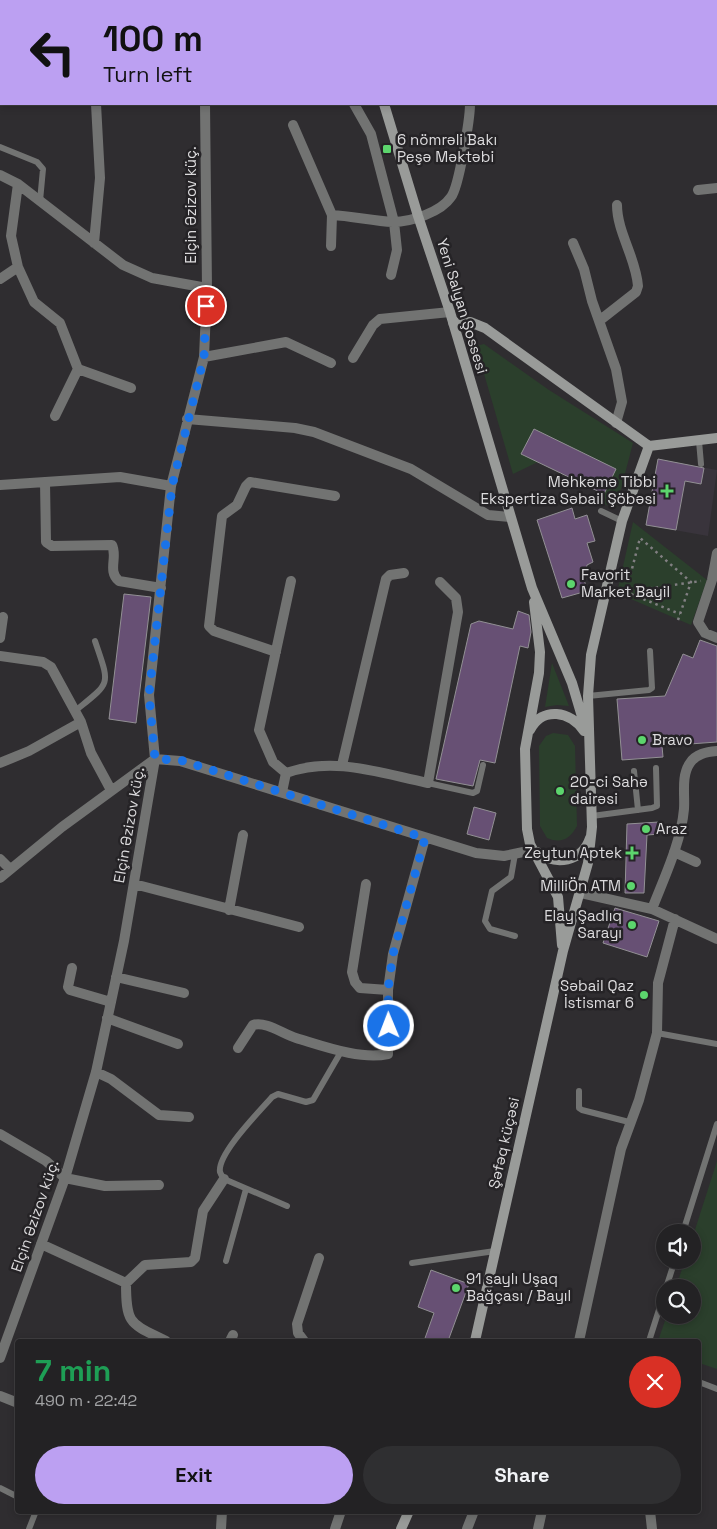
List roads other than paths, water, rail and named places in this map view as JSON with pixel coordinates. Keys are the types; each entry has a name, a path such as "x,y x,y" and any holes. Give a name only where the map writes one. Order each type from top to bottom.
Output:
{"main road":[{"name":"Yeni Salyan Şossesi","path":"384,105 450,312 532,588"},
{"path":"453,323 470,322 485,328 649,446 717,438"},
{"path":"563,951 588,863 592,822 588,696 591,654 622,521 649,446"},
{"path":"532,588 539,633 539,673 526,740 527,829 528,838 558,897 563,951"},
{"path":"532,588 569,676 591,746"},
{"path":"526,740 531,728 538,720 546,715 556,713 565,714 578,723 591,746"},
{"path":"534,850 545,858 554,861 572,858 587,846 592,822"},
{"name":"Şəfəq küçəsi","path":"475,1339 563,951"},
{"path":"401,1529 407,1514"}],"street":[{"path":"94,243 100,178 96,105"},
{"name":"Elçin Əzizov küç.","path":"0,1358 65,1178 96,1072 134,884 155,759 149,695 172,486 187,419 204,357 207,288 205,105"},
{"path":"355,105 371,134 394,222 397,250 391,275"},
{"path":"332,215 394,222 418,216 443,206 453,196 470,119 470,105"},
{"path":"293,125 332,215 331,246"},
{"path":"0,175 18,184 123,266 152,278 207,288"},
{"path":"18,184 11,236 18,267 34,302 60,323 78,369 55,416"},
{"path":"698,190 717,188"},
{"path":"599,321 636,292 638,286 630,250 617,212 617,205"},
{"path":"573,244 584,269 599,321 616,369 622,402 616,423"},
{"path":"0,279 18,267"},
{"path":"353,358 373,324 380,319 450,312"},
{"path":"204,357 286,342 331,363"},
{"path":"78,369 132,388"},
{"path":"187,419 295,428 314,432 411,469 488,515 510,517"},
{"path":"0,485 120,477 172,486"},
{"path":"45,482 46,542 52,546 112,545 114,550 112,572 115,578 119,581 161,588"},
{"path":"276,652 214,631 209,626 222,516 236,505 250,482 335,496"},
{"path":"717,553 712,580 698,622 705,633 717,638"},
{"path":"342,765 386,580 390,574 404,573"},
{"path":"286,773 273,762 259,730 291,582"},
{"path":"286,773 316,764 342,765 428,782 458,612 456,598 440,582"},
{"path":"0,638 3,617"},
{"path":"0,656 44,662 51,666 81,722 91,753 111,790"},
{"path":"0,764 29,751 81,722"},
{"path":"652,909 674,852 682,817 688,765 695,757 703,753 717,751"},
{"path":"0,878 111,790 155,759 180,760 425,838 483,854 515,854 534,850"},
{"path":"282,792 286,773"},
{"path":"229,910 243,835"},
{"path":"238,1048 252,1025 259,1023 295,1038 342,1050 376,1056 388,1054 388,990 393,954 425,838"},
{"path":"674,852 696,862"},
{"path":"0,859 10,870"},
{"path":"134,884 299,927"},
{"path":"366,884 352,972 355,982 360,988 388,990"},
{"path":"581,893 652,909 717,939"},
{"path":"579,1339 621,1149 629,1122 639,1100 658,1033 658,982 675,919"},
{"path":"72,968 68,987 70,990 111,1002"},
{"path":"116,977 184,993"},
{"path":"107,1018 178,1044"},
{"path":"96,1072 111,1079 159,1115 189,1117"},
{"path":"0,1134 46,1161 65,1178 106,1186 159,1185"},
{"path":"162,1339 135,1326 129,1317 126,1307 126,1283 145,1264 191,1262 194,1258 203,1211 224,1179"},
{"path":"41,1244 126,1283"},
{"path":"302,1339 298,1333 297,1324 319,1258"},
{"path":"0,1396 15,1402"},
{"path":"221,1529 222,1514"},
{"path":"335,1529 340,1514"},
{"path":"467,1529 473,1514"},
{"path":"538,1529 541,1514"},
{"path":"650,1514 652,1529"}],"lane":[{"path":"0,147 37,162 43,169 40,201"},
{"path":"699,441 701,464"},
{"path":"601,511 622,521"},
{"path":"75,711 99,691 107,675 95,641"},
{"path":"588,696 649,690 652,688 650,651"},
{"path":"428,782 473,793 479,787 482,765"},
{"path":"592,822 657,806 656,768"},
{"path":"634,772 638,810"},
{"path":"515,854 511,877 492,891 485,921 490,929 515,936"},
{"path":"658,1033 717,1044"},
{"path":"286,1206 224,1179 220,1172 222,1164 229,1149 272,1097 278,1094 306,1102 313,1100 342,1050"},
{"path":"579,1091 579,1108 582,1110 629,1122"},
{"path":"686,1224 717,1124"},
{"path":"226,1261 246,1189"},
{"path":"412,1263 495,1251"},
{"path":"650,1339 656,1320"},
{"path":"701,1383 717,1389"},
{"path":"0,1488 15,1496"},
{"path":"29,1529 35,1514"}],"place":[{"name":"6 nömrəli Bakı Peşə Məktəbi","path":"387,149"},
{"name":"Məhkəmə Tibbi Ekspertiza Səbail Şöbəsi","path":"667,491"},
{"name":"Favorit Market Bayil","path":"571,584"},
{"name":"Bravo","path":"642,740"},
{"name":"20-ci Sahə dairəsi","path":"560,791"},
{"name":"Araz","path":"646,829"},
{"name":"Zeytun Aptek","path":"632,853"},
{"name":"MilliÖn ATM","path":"631,886"},
{"name":"Elay Şadlıq Sarayı","path":"632,925"},
{"name":"Səbail Qaz İstismar 6","path":"644,995"},
{"name":"91 saylı Uşaq Bağçası / Bayıl","path":"456,1288"}]}
